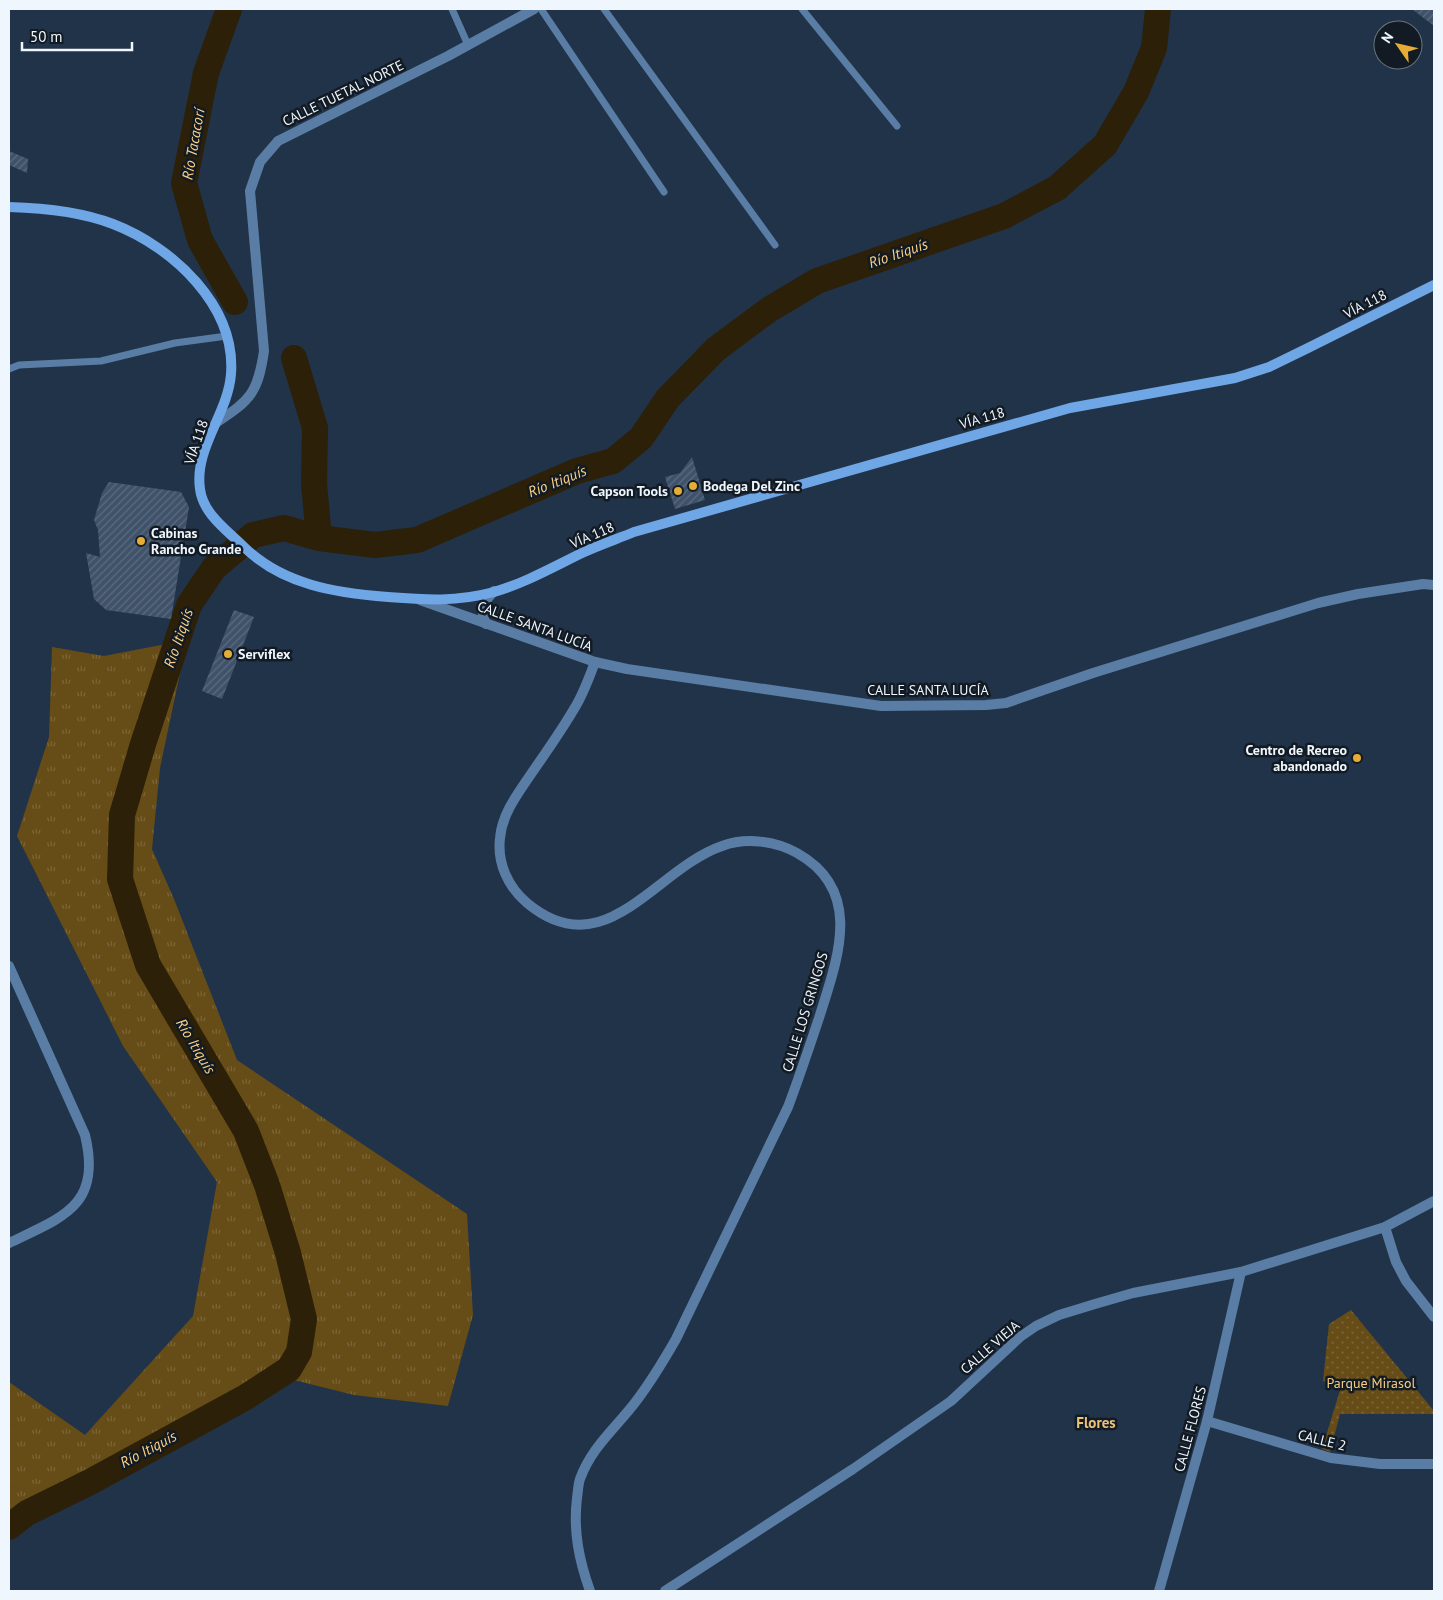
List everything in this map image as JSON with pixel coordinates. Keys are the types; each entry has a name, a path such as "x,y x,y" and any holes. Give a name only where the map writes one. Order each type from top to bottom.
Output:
{"main road":[{"name":"VÍA 118","path":"9,207 59,212 89,217 113,224 149,242 187,272 200,287 220,318 231,354 229,389 205,451 199,478 200,491 210,514 252,555 280,573 316,587 340,592 419,599 447,600 494,592 520,583 583,552 634,532 1070,408 1243,375 1269,367 1434,285"}],"street":[{"name":"CALLE TUETAL NORTE","path":"217,422 241,406 254,390 261,371 264,351 250,192 260,162 278,141 468,45 534,9"},
{"name":"CALLE SANTA LUCÍA","path":"419,599 595,662 627,669 881,706 986,705 1006,703 1093,673 1318,603 1358,594 1434,584"},
{"path":"486,624 482,614 484,604 494,592"},
{"name":"CALLE LOS GRINGOS","path":"590,1591 581,1566 576,1538 576,1510 580,1480 600,1442 636,1401 657,1372 680,1330 788,1107 836,965 842,929 840,912 835,896 821,871 807,858 789,849 768,843 747,841 724,844 704,853 628,909 607,920 585,924 568,923 551,918 519,897 507,878 500,856 499,839 502,822 511,804 574,709 595,662"},
{"path":"9,966 85,1134 90,1168 83,1193 75,1206 67,1214 9,1243"},
{"name":"CALLE VIEJA","path":"665,1591 853,1469 951,1401 1020,1337 1036,1326 1059,1315 1133,1293 1241,1272 1385,1227 1434,1201"},
{"path":"1385,1227 1396,1262 1406,1281 1434,1317"},
{"name":"CALLE FLORES","path":"1159,1591 1207,1421 1241,1272"},
{"name":"CALLE 2","path":"1207,1421 1331,1458 1380,1464 1434,1464"}],"lane":[{"path":"452,9 468,45"},
{"path":"541,9 664,192"},
{"path":"604,9 775,245"},
{"path":"802,9 897,126"},
{"path":"9,368 19,365 101,361 175,343 227,336"}],"green space":[{"path":"187,640 160,768 152,849 174,899 237,1060 467,1214 473,1315 448,1406 354,1395 294,1380 9,1524 9,1382 85,1435 193,1316 217,1182 123,1046 17,836 49,737 52,647 104,656"},
{"name":"Parque Mirasol","path":"1351,1310 1434,1411 1434,1414 1340,1414 1330,1452 1322,1449 1341,1387 1323,1381 1329,1324"}],"building":[{"path":"1412,9 1434,9 1434,26"},
{"path":"9,151 28,159 27,173 9,165"},
{"path":"692,457 705,500 675,509 665,477 680,473"},
{"name":"Cabinas Rancho Grande","path":"109,482 181,492 189,507 171,619 106,610 94,599 86,553 100,557 98,530 94,520 102,493"},
{"name":"Serviflex","path":"234,610 254,617 222,699 202,691"}],"waterway":[{"name":"Río Tacacorí","path":"229,9 206,73 184,183 200,240 235,302"},
{"name":"Río Itiquís","path":"9,1527 27,1513 90,1482 246,1397 289,1369 299,1352 304,1319 288,1253 267,1185 246,1131 148,965 120,879 122,815 143,744 189,605 214,568 253,535 284,528 319,538 375,545 417,540 577,471 613,461 641,438 668,398 716,349 770,309 817,281 1004,216 1057,188 1105,145 1136,92 1154,48 1158,9"},
{"name":"Río Tacacorí","path":"294,358 315,428 314,484 319,538"}],"place":[{"name":"Bodega Del Zinc","path":"693,486"},
{"name":"Capson Tools","path":"678,491"},
{"name":"Cabinas Rancho Grande","path":"141,541"},
{"name":"Serviflex","path":"228,654"},
{"name":"Centro de Recreo abandonado","path":"1357,758"}],"district":[{"name":"Flores","path":"1096,1422"}]}
